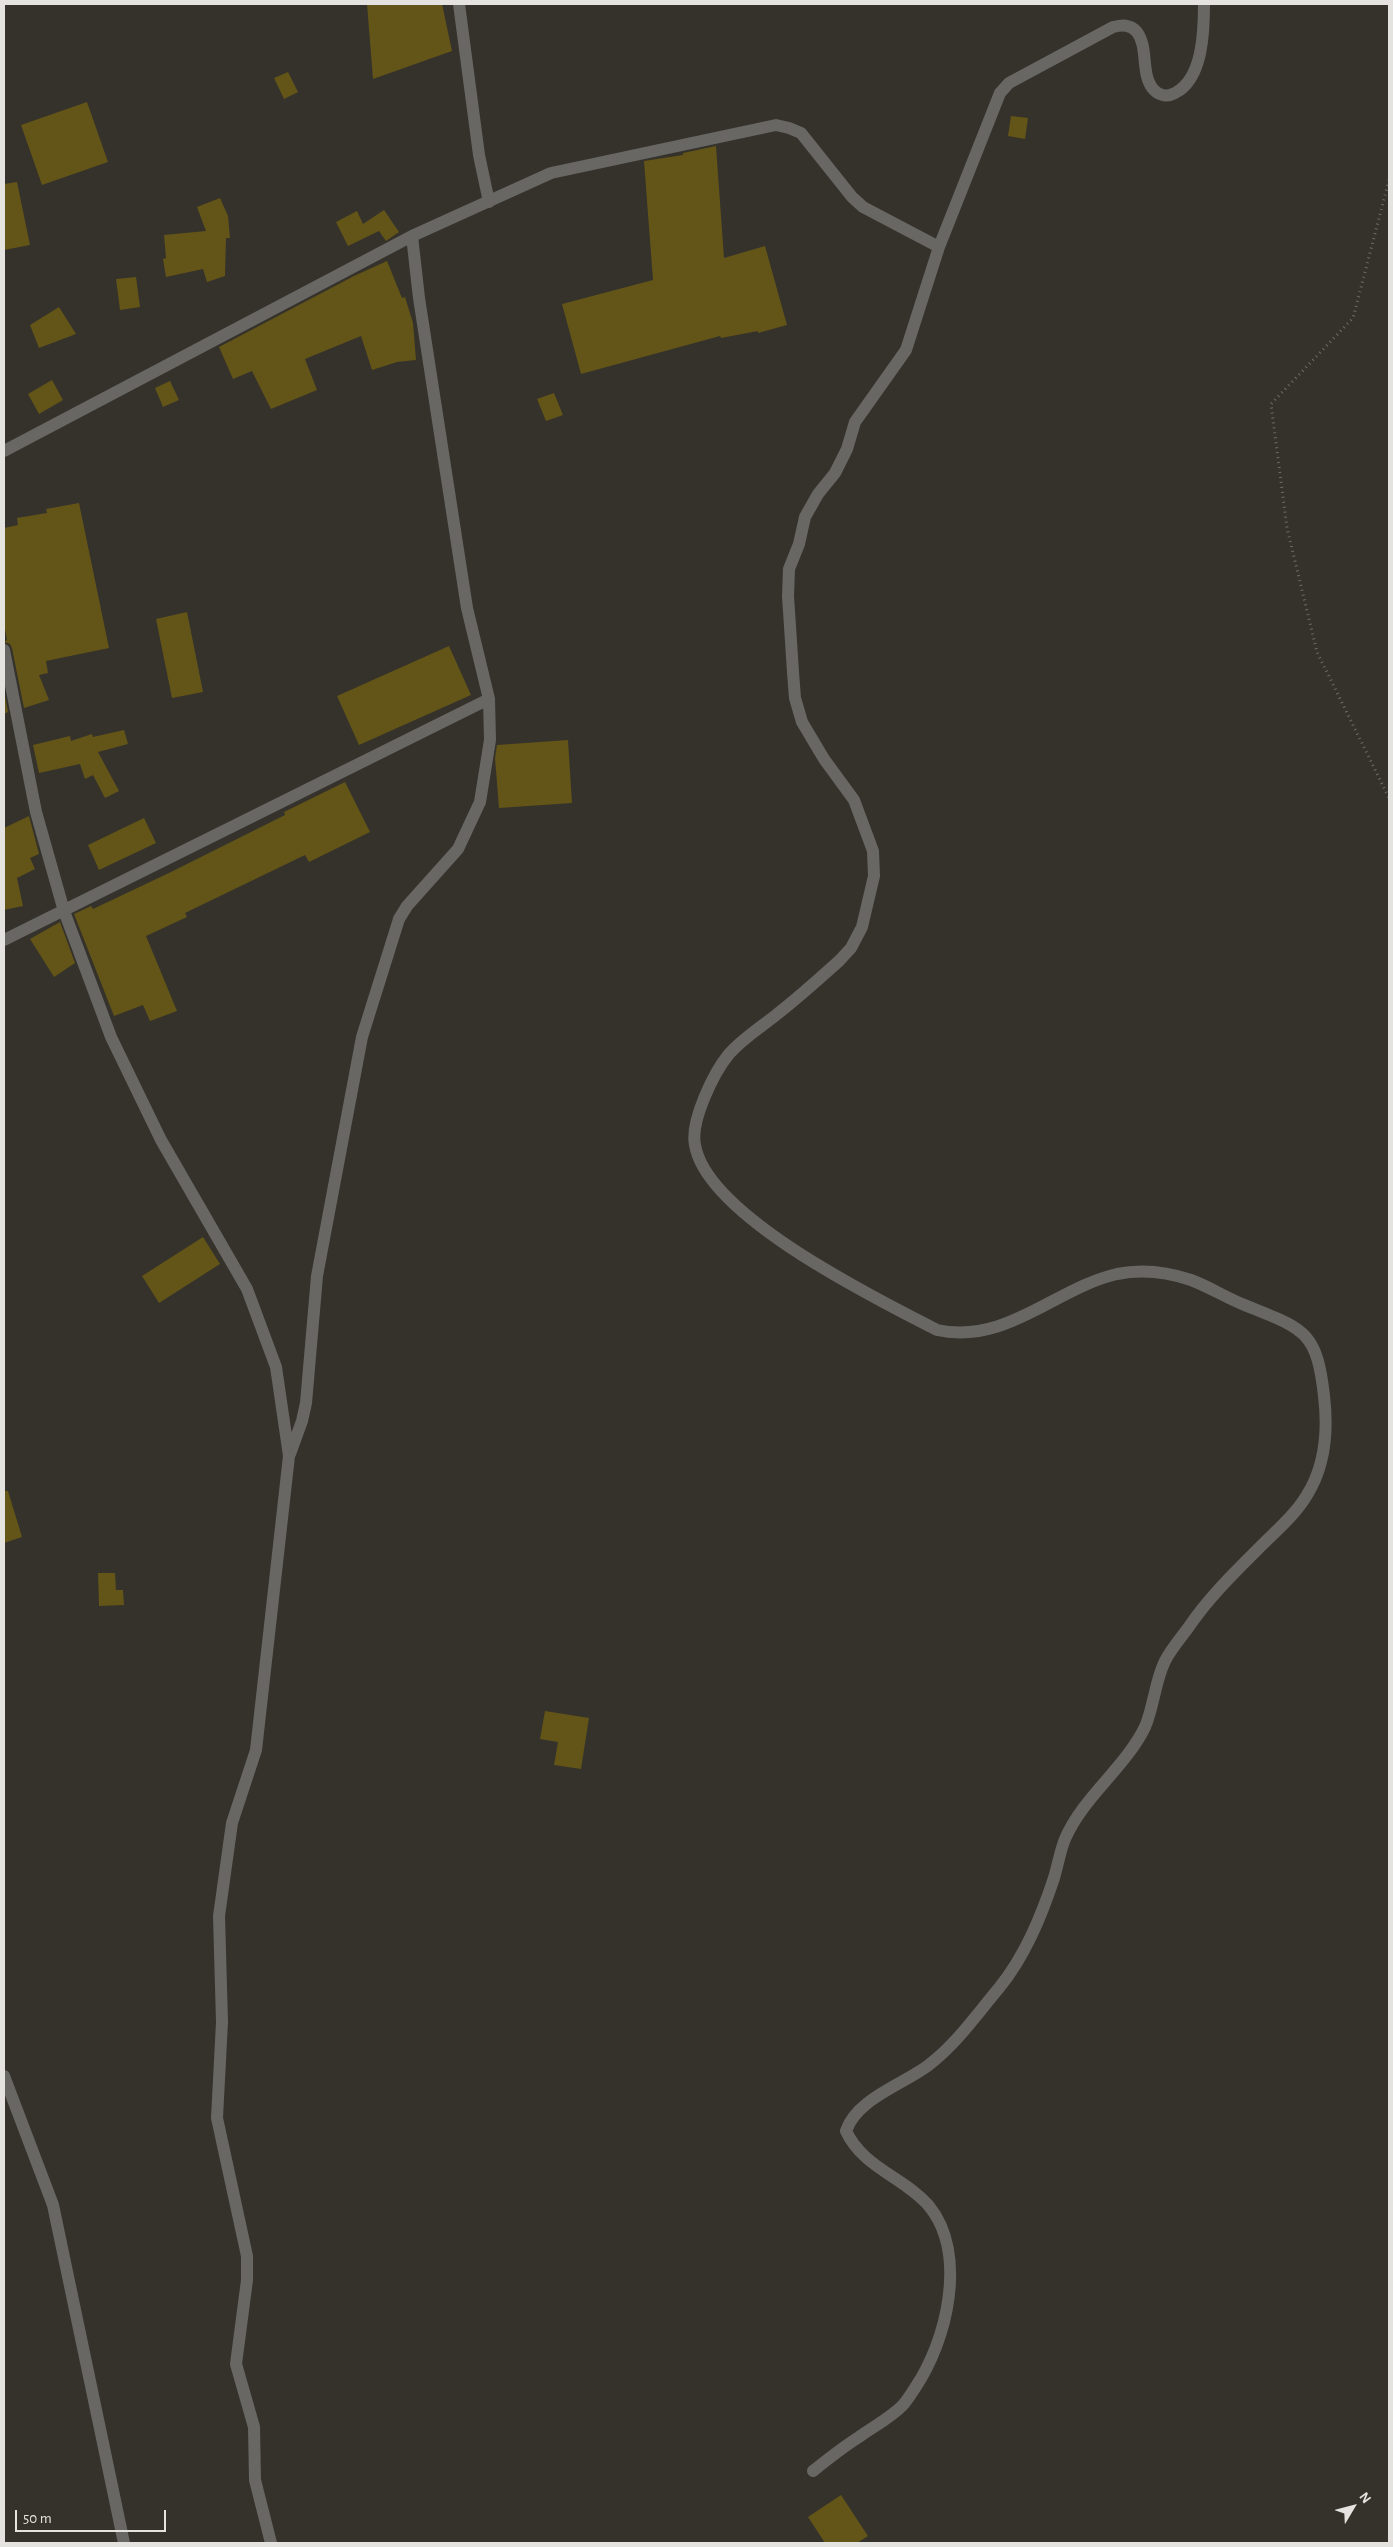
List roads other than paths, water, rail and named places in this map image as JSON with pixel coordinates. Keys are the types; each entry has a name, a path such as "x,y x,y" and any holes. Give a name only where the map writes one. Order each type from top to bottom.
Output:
{"street":[{"path":"459,4 479,155 488,202"},
{"path":"813,2471 903,2406 925,2374 942,2334 951,2270 948,2244 940,2224 929,2207 913,2190 868,2161 851,2142 846,2131 849,2122 876,2097 928,2066 951,2045 1001,1985 1025,1951 1053,1879 1066,1836 1144,1727 1164,1663 1203,1606 1292,1515 1308,1494 1318,1471 1327,1426 1321,1370 1313,1345 1302,1331 1284,1320 1238,1303 1193,1281 1168,1274 1140,1271 1107,1278 1084,1287 1033,1314 1003,1324 973,1332 951,1333 937,1330 846,1283 779,1241 720,1189 704,1168 694,1145 696,1128 704,1099 715,1076 729,1054 840,961 851,948 862,927 874,876 873,851 854,800 814,743 800,714 795,698 788,596 789,569 799,544 805,517 818,494 835,473 847,448 855,422 906,350 939,247 1000,93 1009,83 1113,27 1124,25 1133,28 1142,42 1149,80 1153,90 1160,95 1170,96 1190,81 1204,41 1204,4"},
{"path":"4,451 412,236 566,168 776,126 789,128 801,133 852,198 863,207 939,247"},
{"path":"271,2543 255,2480 254,2427 236,2364 248,2280 247,2256 217,2118 222,2022 219,1916 232,1822 256,1750 289,1456 302,1421 306,1403 317,1276 362,1037 399,919 407,906 458,849 480,802 490,740 489,699 467,608 419,298 412,236"},
{"path":"4,650 36,812 64,911 115,1046 161,1140 246,1289 276,1367 289,1456"},
{"path":"4,940 489,699"},
{"path":"4,2076 53,2205 124,2543"}]}
